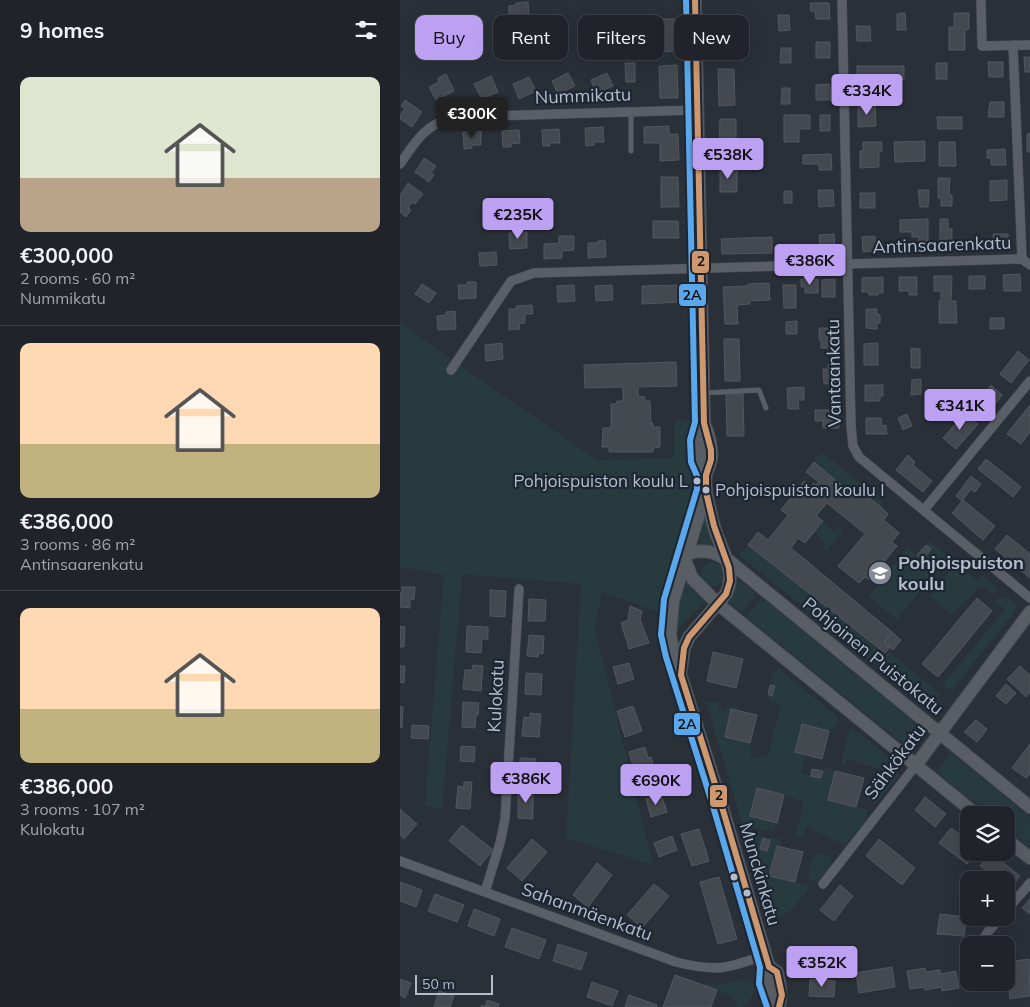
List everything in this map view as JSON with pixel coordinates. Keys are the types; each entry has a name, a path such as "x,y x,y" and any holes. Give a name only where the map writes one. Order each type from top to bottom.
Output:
{"main road":[{"name":"Munckinkatu","path":"681,675 684,648 689,637 726,594 731,578 728,561 719,542 714,525 706,490 706,474 700,461 699,440 704,422 704,393 694,0"},
{"name":"Munckinkatu","path":"706,490 673,601 670,635 767,961 766,976 772,998 778,1007"},
{"name":"Pohjoinen Puistokatu","path":"686,557 700,551 712,552 728,561 1030,807"},
{"path":"686,557 692,578 718,604 966,806"},
{"name":"Sähkökatu","path":"916,765 1030,612"},
{"path":"1015,846 1030,858"}],"street":[{"name":"Vantaankatu","path":"842,0 847,264 853,446 859,457 924,510"},
{"path":"981,0 982,46 1030,45"},
{"path":"1013,46 1022,259"},
{"name":"Nummikatu","path":"400,164 419,136 441,120 452,117 697,110"},
{"name":"Antinsaarenkatu","path":"451,370 512,281 534,273 1022,259 1030,265"},
{"path":"1030,381 924,510 1030,598"},
{"name":"Kulokatu","path":"485,892 500,843 505,819 519,589"},
{"name":"Sähkökatu","path":"823,884 916,765"},
{"name":"Sahanmäenkatu","path":"400,861 667,959 695,967 724,968 767,961"},
{"path":"1015,900 1030,883"},
{"path":"985,936 993,926"}],"lane":[{"path":"631,112 631,151"},
{"path":"704,393 759,390 766,408"}],"green space":[{"path":"400,322 597,460 674,458 674,421 690,420 690,505 682,541 661,613 602,592 595,629 653,865 566,838 581,584 462,574 442,810 425,805 444,575 400,567"},
{"path":"823,453 884,503 881,507 857,488 852,494 814,462 816,457"},
{"path":"704,517 706,517 715,546 705,544 698,547"},
{"path":"823,523 834,532 838,528 843,531 827,550 822,547 825,542 814,533"},
{"path":"929,541 978,581 983,576 999,589 993,594 982,586 979,587 952,615 930,597 953,567 944,560 897,620 869,596 908,547 922,559 931,549 926,545"},
{"path":"748,545 885,653 875,665 739,555"},
{"path":"713,562 722,565 725,574 722,583 713,586 704,583 701,574 704,565"},
{"path":"686,577 693,590 706,602 687,619 676,633 676,610"},
{"path":"737,579 757,594 742,613 728,602"},
{"path":"1008,597 1015,602 1017,607 1012,615 952,690 942,686 1005,609 993,600"},
{"path":"762,598 918,725 904,744 746,617"},
{"path":"889,652 940,694 929,708 878,668 877,666"},
{"path":"778,668 838,717 837,725 829,731 802,725 795,752 805,754 801,773 821,778 825,767 835,771 828,800 867,810 866,820 838,853 843,844 807,827 802,838 791,833 796,834 804,802 784,795 757,788 750,816 777,823 774,832 743,826 706,702 719,702 718,708 726,710 727,705 738,707 737,711 731,709 725,737 750,743 751,757 761,758 768,755 781,705 769,701 768,694 772,695 775,686 770,685 771,680 773,673"},
{"path":"851,727 880,749 897,769 899,776 874,805 868,800 872,792 883,789 881,775 883,770 847,759 845,766 841,765"},
{"path":"951,753 1030,817 1030,848 1015,836 1015,806 979,806 937,772"},
{"path":"751,833 763,836 760,849 767,851 770,837 781,839 780,847 777,846 769,876 808,885 807,892 789,912 772,920 746,835"},
{"path":"823,853 831,858 831,866 817,883 808,877 809,869 813,858"},
{"path":"740,980 747,981 754,986 753,994 743,1007 738,1007 730,995 699,984 718,985"}],"building":[{"path":"528,2 529,15 509,15 509,6 516,5 516,3"},
{"path":"810,3 829,3 830,19 816,19 815,11 811,11"},
{"path":"905,13 906,30 897,30 897,14"},
{"path":"954,13 969,13 969,29 965,30 965,50 949,50 949,27 954,27"},
{"path":"778,15 789,15 790,30 779,31"},
{"path":"664,19 674,19 674,51 664,52"},
{"path":"856,26 870,26 871,41 857,41"},
{"path":"816,42 830,42 830,58 816,58"},
{"path":"781,48 791,48 791,63 780,63"},
{"path":"1024,57 1030,57 1030,72 1025,72"},
{"path":"988,62 1003,62 1003,77 989,77"},
{"path":"625,63 635,63 635,82 626,82"},
{"path":"936,63 947,63 947,79 936,79"},
{"path":"677,65 678,98 660,98 659,66"},
{"path":"857,66 904,66 904,80 857,80"},
{"path":"718,69 734,69 735,105 719,106"},
{"path":"568,73 575,86 558,94 552,81"},
{"path":"607,73 613,86 596,93 591,80"},
{"path":"446,74 454,91 436,100 429,87 439,82 438,78"},
{"path":"491,76 498,92 482,99 474,84"},
{"path":"529,77 536,91 519,99 513,84"},
{"path":"830,84 831,100 816,100 816,85"},
{"path":"782,88 790,88 790,104 781,104"},
{"path":"405,100 422,112 412,127 400,119 405,108 401,106"},
{"path":"990,102 1004,102 1004,117 988,117"},
{"path":"875,104 876,126 858,127 858,105"},
{"path":"784,115 810,115 810,129 799,129 799,142 784,142"},
{"path":"820,115 830,115 830,131 820,131"},
{"path":"937,117 962,117 962,129 938,129"},
{"path":"720,119 736,119 736,154 719,154"},
{"path":"669,126 669,134 678,134 679,160 660,161 660,143 644,143 644,127"},
{"path":"603,127 604,142 594,142 594,145 586,146 585,128"},
{"path":"559,129 560,143 550,143 550,146 543,146 542,130"},
{"path":"519,130 520,143 511,144 511,147 503,147 502,131"},
{"path":"481,131 481,145 472,145 472,148 464,149 463,132"},
{"path":"1030,133 1030,152 1027,152 1027,134"},
{"path":"925,141 925,161 895,162 894,142"},
{"path":"863,142 882,142 882,151 879,151 879,167 860,168 860,151 863,151"},
{"path":"939,142 955,142 956,166 939,166"},
{"path":"1005,149 1006,165 991,165 991,158 987,158 987,150"},
{"path":"831,154 832,170 819,170 819,164 803,164 803,155"},
{"path":"424,158 436,166 431,173 434,175 429,182 415,172"},
{"path":"720,168 737,168 737,192 720,192"},
{"path":"661,177 678,177 679,207 661,207"},
{"path":"938,178 950,178 949,195 952,195 952,206 941,206 941,198 938,198"},
{"path":"1007,180 1007,200 990,201 990,181"},
{"path":"408,183 423,194 415,204 412,202 408,208 411,210 406,217 400,212 400,195"},
{"path":"818,190 833,190 834,206 819,207"},
{"path":"918,190 929,190 928,207 920,207"},
{"path":"784,191 792,191 792,203 784,203"},
{"path":"860,193 875,193 875,208 860,208"},
{"path":"495,202 501,215 491,220 485,207"},
{"path":"928,219 928,241 919,241 919,237 912,237 912,232 900,232 900,220"},
{"path":"940,219 948,219 948,229 952,229 952,248 940,248"},
{"path":"653,221 678,221 679,238 653,238"},
{"path":"527,232 527,248 510,249 509,233"},
{"path":"834,234 835,251 820,252 819,235"},
{"path":"993,234 1008,234 1008,249 993,249"},
{"path":"559,236 574,236 574,250 562,251 562,258 544,259 544,244 559,243"},
{"path":"875,236 876,251 863,252 862,237"},
{"path":"772,237 772,253 722,254 721,239"},
{"path":"605,240 606,257 588,258 588,243 598,243 598,241"},
{"path":"496,252 497,265 480,266 479,253"},
{"path":"1020,274 1021,291 1004,291 1003,275"},
{"path":"934,276 952,276 951,301 956,301 957,323 939,323 941,291 934,291"},
{"path":"969,276 985,276 985,289 969,289"},
{"path":"883,277 883,293 869,295 869,292 862,292 862,278"},
{"path":"899,277 917,277 917,295 909,295 909,291 899,291"},
{"path":"801,279 818,279 818,293 805,293 805,287 801,287"},
{"path":"835,279 835,297 822,297 822,280"},
{"path":"467,282 476,282 476,298 459,299 458,285 467,285"},
{"path":"769,283 770,300 749,301 750,304 737,305 738,324 725,324 723,287"},
{"path":"422,284 436,293 429,303 415,294"},
{"path":"574,285 575,301 558,302 557,286"},
{"path":"612,285 613,300 596,301 595,286"},
{"path":"681,285 682,302 642,304 642,286"},
{"path":"783,285 796,285 796,308 784,308"},
{"path":"532,305 533,314 525,314 525,323 519,324 520,329 509,330 509,309 517,309 516,306"},
{"path":"866,309 877,309 877,314 880,315 880,323 877,323 877,329 866,328"},
{"path":"455,311 456,329 438,330 437,316"},
{"path":"990,318 1004,318 1004,329 990,329"},
{"path":"797,321 797,334 786,334 786,322"},
{"path":"819,328 837,328 837,348 821,348"},
{"path":"724,339 739,339 740,381 725,381"},
{"path":"502,343 503,359 486,361 485,345"},
{"path":"878,343 878,365 864,365 864,344"},
{"path":"911,348 920,349 920,368 911,368"},
{"path":"1018,351 1029,360 1011,383 1000,374"},
{"path":"676,362 677,386 638,387 638,396 645,397 645,401 650,401 651,423 653,423 653,427 660,427 660,447 653,448 653,452 609,452 609,447 602,447 603,428 611,428 611,404 623,401 623,387 585,388 584,365"},
{"path":"828,364 834,364 835,369 837,368 837,383 824,384 823,369 828,369"},
{"path":"921,379 921,394 911,395 912,380"},
{"path":"865,385 883,385 883,396 880,396 880,401 865,401"},
{"path":"991,385 1002,395 991,410 978,402"},
{"path":"804,387 804,400 798,400 799,409 788,409 787,388"},
{"path":"726,394 743,394 744,436 727,436"},
{"path":"1029,406 1030,432 1021,444 1007,434"},
{"path":"815,410 838,410 839,428 823,428 823,421 815,421"},
{"path":"965,413 978,424 956,449 943,438"},
{"path":"907,414 912,426 903,430 898,418"},
{"path":"866,418 881,418 882,426 886,425 887,434 866,434"},
{"path":"908,455 915,462 913,465 932,481 923,492 896,470"},
{"path":"986,459 1021,487 1013,497 978,469"},
{"path":"814,462 852,494 857,488 881,507 888,514 884,520 899,533 892,542 897,546 869,580 865,577 859,583 838,566 865,534 827,503 816,516 823,521 805,543 798,538 791,548 892,632 884,643 890,647 885,653 748,545 758,532 768,540 788,515 781,510 804,481 811,486 819,482 806,472"},
{"path":"971,476 981,484 975,492 971,489 962,501 956,496"},
{"path":"963,500 995,526 983,540 952,513"},
{"path":"1007,535 1030,554 1030,578 995,549"},
{"path":"926,545 931,549 922,560 917,555"},
{"path":"402,587 415,587 414,600 410,599 410,608 400,607"},
{"path":"490,590 506,591 505,617 490,616"},
{"path":"977,598 992,611 938,677 922,664"},
{"path":"529,599 546,600 545,621 528,621"},
{"path":"630,606 642,611 640,619 649,643 629,649 621,623 628,620"},
{"path":"400,626 405,627 404,647 400,647"},
{"path":"467,626 488,627 488,639 482,639 481,653 466,652"},
{"path":"892,632 901,640 893,650 884,643"},
{"path":"529,635 544,636 543,654 539,653 538,657 527,656"},
{"path":"713,652 743,659 736,688 707,681"},
{"path":"629,663 634,679 618,684 613,667"},
{"path":"473,665 483,666 481,691 463,689 465,670 472,670"},
{"path":"400,666 405,666 404,683 400,682"},
{"path":"1020,666 1030,675 1030,692 1026,697 1007,679"},
{"path":"526,673 542,674 541,695 525,694"},
{"path":"1006,684 1016,693 1006,704 996,696"},
{"path":"770,685 775,686 772,696 768,694"},
{"path":"463,702 479,703 475,728 462,727"},
{"path":"400,706 403,707 402,728 400,727"},
{"path":"633,706 642,731 625,737 617,711"},
{"path":"731,709 757,715 750,743 725,737"},
{"path":"530,713 541,714 539,737 522,736 524,717 530,718"},
{"path":"976,720 987,729 977,742 964,732"},
{"path":"802,724 829,731 822,759 795,752"},
{"path":"412,725 429,726 428,739 411,738"},
{"path":"1030,744 1030,774 1026,778 1012,768"},
{"path":"461,746 475,747 474,762 460,761"},
{"path":"645,747 648,758 651,757 656,773 637,779 629,752"},
{"path":"520,758 536,759 535,776 520,775"},
{"path":"812,769 823,771 821,778 811,776"},
{"path":"835,771 864,778 856,807 828,800"},
{"path":"464,782 472,782 470,809 456,808 458,786 464,787"},
{"path":"757,788 784,795 777,823 750,816"},
{"path":"518,789 533,789 533,819 518,818"},
{"path":"661,794 667,812 651,817 646,799"},
{"path":"925,797 946,814 935,827 915,810"},
{"path":"400,809 417,824 404,839 400,835"},
{"path":"462,825 493,850 480,866 449,841"},
{"path":"951,828 960,835 960,859 939,843"},
{"path":"699,829 709,861 692,866 681,834"},
{"path":"672,836 677,850 659,857 654,843"},
{"path":"763,838 770,840 767,851 760,849"},
{"path":"532,839 547,852 522,881 507,868"},
{"path":"879,839 915,868 902,885 866,856"},
{"path":"777,846 803,852 795,882 769,876"},
{"path":"984,861 1001,861 1014,871 986,871 980,866"},
{"path":"597,863 612,875 588,907 573,895"},
{"path":"1015,872 1020,876 1015,882"},
{"path":"719,877 737,939 718,944 700,882"},
{"path":"400,882 422,890 416,907 400,901"},
{"path":"654,884 669,896 642,928 627,915"},
{"path":"840,885 853,896 834,921 820,910"},
{"path":"435,894 464,905 457,922 428,911"},
{"path":"1030,899 1030,914 1022,908"},
{"path":"474,909 500,919 494,936 468,926"},
{"path":"940,914 960,916 960,926 965,926 964,936 937,934"},
{"path":"512,928 546,940 539,959 505,947"},
{"path":"558,944 587,953 581,970 553,961"},
{"path":"1029,959 1030,996 1010,999 1009,991 1015,991 1015,961"},
{"path":"892,967 895,987 859,993 856,973"},
{"path":"925,968 926,972 940,970 940,974 956,971 959,988 942,991 941,987 925,990 925,987 910,989 907,971"},
{"path":"675,975 717,990 711,1007 663,1007"},
{"path":"400,979 411,983 405,998 400,995"},
{"path":"810,979 835,981 834,997 809,996"},
{"path":"592,982 618,991 612,1006 587,997"},
{"path":"439,991 454,996 450,1007 434,1007"},
{"path":"629,995 657,1005 656,1007 625,1007"},
{"path":"487,1000 499,1004 498,1007 485,1007"}],"transit line":[{"name":"2A","path":"686,0 695,422 690,440 691,462 697,476 697,489 664,599 661,635 760,967 759,984 767,1007"},
{"name":"2","path":"695,0 704,423 711,450 711,460 706,475 706,492 714,526 729,568 730,581 726,594 689,637 684,648 681,675 769,967 777,972 782,995 779,1007"}],"place":[{"name":"Pohjoispuiston koulu L","path":"697,481"},
{"name":"Pohjoispuiston koulu I","path":"706,490"},
{"name":"Pohjoispuiston koulu","path":"880,573"}]}
